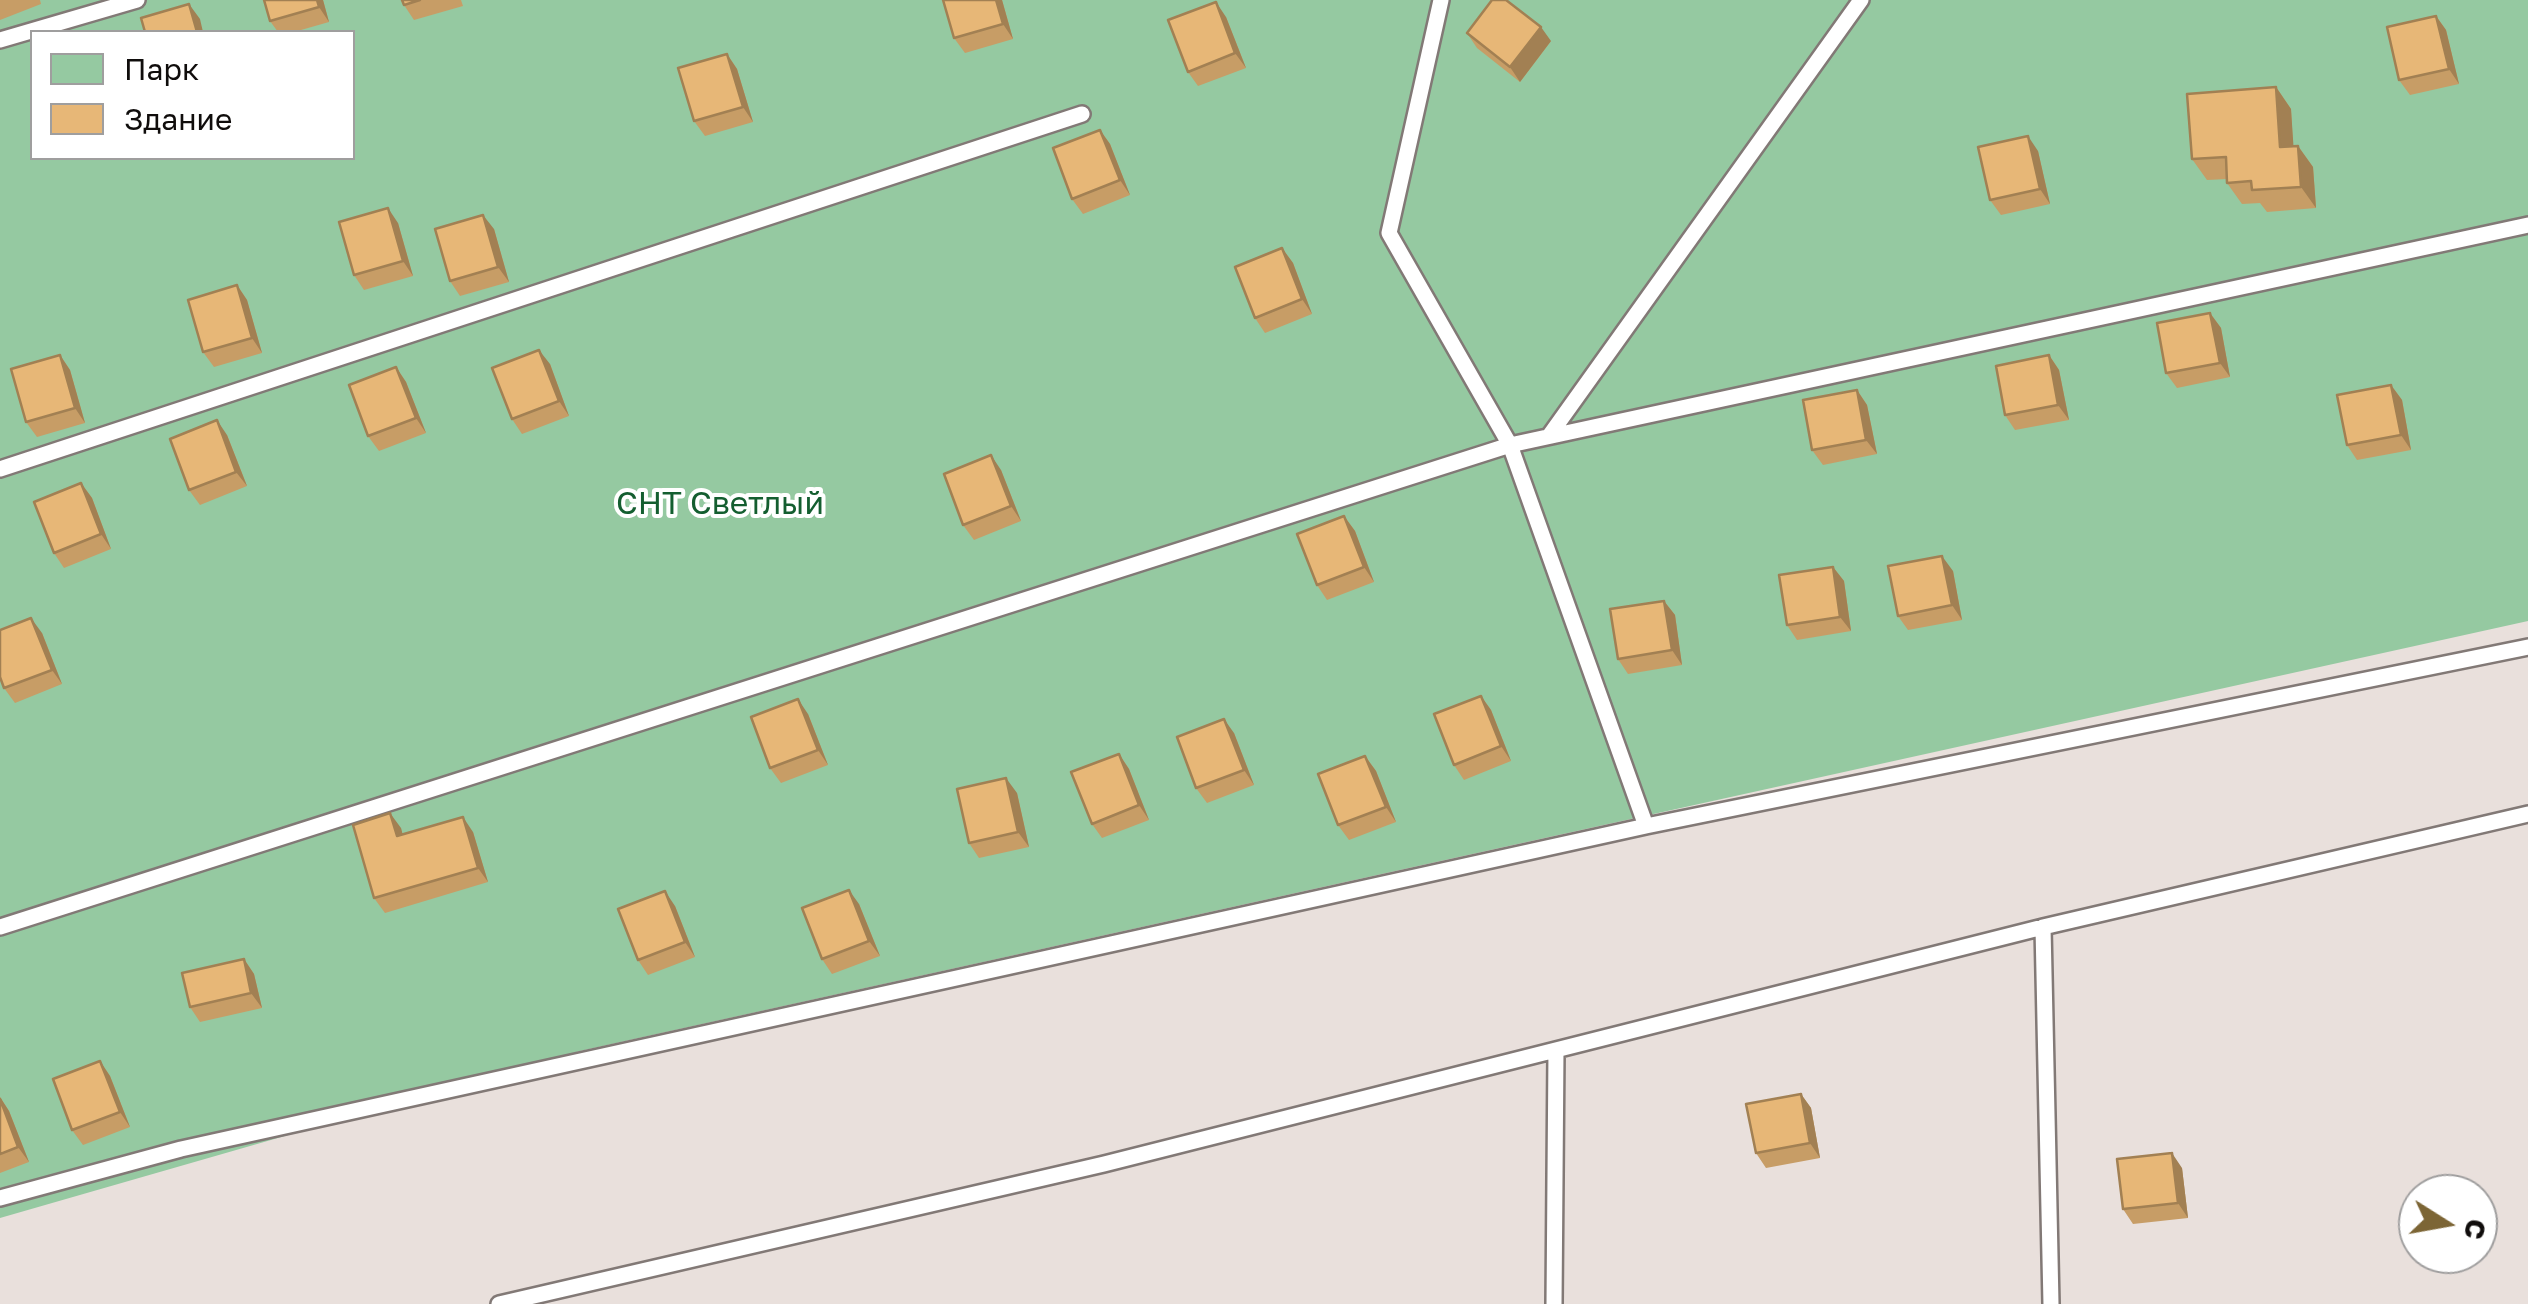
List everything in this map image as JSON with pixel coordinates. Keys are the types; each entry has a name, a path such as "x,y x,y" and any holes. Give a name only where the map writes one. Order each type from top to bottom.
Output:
{"lane":[{"path":"34,30 137,0"},
{"path":"1441,0 1389,233 1510,445 1646,826"},
{"path":"1549,436 1861,0"},
{"path":"0,40 30,31"},
{"path":"0,469 1082,114"},
{"path":"0,927 1510,445 2528,224"},
{"path":"0,1198 218,1141 1646,826 2528,647"},
{"path":"499,1304 1104,1164 2043,927 2528,814"},
{"path":"2043,927 2051,1304"},
{"path":"1554,1304 1556,1050"}],"green space":[{"name":"СНТ Светлый","path":"0,0 2528,0 2528,621 580,1051 0,1218"}],"building":[{"path":"264,0 317,0 319,7 270,21"},
{"path":"943,0 996,0 1003,24 954,38"},
{"path":"1492,0 1506,0 1541,27 1510,67 1467,33"},
{"path":"1216,2 1235,53 1188,72 1168,20"},
{"path":"189,4 196,30 144,30 141,18"},
{"path":"2436,16 2449,69 2399,80 2387,27"},
{"path":"727,54 743,107 694,121 678,68"},
{"path":"2276,87 2280,147 2298,146 2301,187 2252,190 2251,181 2227,183 2226,157 2192,159 2187,94"},
{"path":"1100,130 1120,180 1072,199 1053,148"},
{"path":"2028,136 2040,189 1990,200 1978,147"},
{"path":"388,208 403,261 354,275 339,222"},
{"path":"483,215 498,267 450,281 435,229"},
{"path":"1282,248 1302,299 1255,318 1235,267"},
{"path":"237,285 252,338 203,352 188,300"},
{"path":"2210,313 2220,363 2166,373 2157,323"},
{"path":"539,350 559,401 512,419 492,368"},
{"path":"60,355 75,408 26,422 11,369"},
{"path":"2049,355 2058,405 2005,415 1996,366"},
{"path":"396,367 416,418 368,436 349,385"},
{"path":"2391,385 2401,435 2347,445 2337,395"},
{"path":"1857,390 1866,440 1812,450 1803,400"},
{"path":"217,420 236,472 189,490 170,439"},
{"path":"991,455 1011,506 963,525 944,474"},
{"path":"81,483 101,534 54,553 34,502"},
{"path":"1344,516 1364,567 1317,585 1297,534"},
{"path":"1942,556 1952,605 1898,616 1888,566"},
{"path":"1833,567 1840,617 1787,625 1779,575"},
{"path":"1664,601 1672,650 1618,659 1610,609"},
{"path":"31,618 52,670 4,688 0,677 0,630"},
{"path":"1481,696 1501,746 1454,765 1434,714"},
{"path":"798,699 818,750 770,768 751,717"},
{"path":"1224,719 1244,770 1196,788 1177,737"},
{"path":"1119,754 1139,805 1092,824 1071,772"},
{"path":"1365,756 1386,807 1338,825 1318,774"},
{"path":"1006,778 1018,832 969,843 957,789"},
{"path":"390,813 397,836 463,817 478,868 374,898 353,825"},
{"path":"849,890 869,941 822,959 802,908"},
{"path":"665,891 685,942 638,960 618,909"},
{"path":"244,959 251,993 190,1007 182,973"},
{"path":"100,1061 120,1112 72,1130 53,1079"},
{"path":"1801,1094 1810,1143 1756,1153 1746,1104"},
{"path":"0,1099 18,1147 0,1154"},
{"path":"2172,1153 2178,1203 2123,1209 2117,1159"}]}
